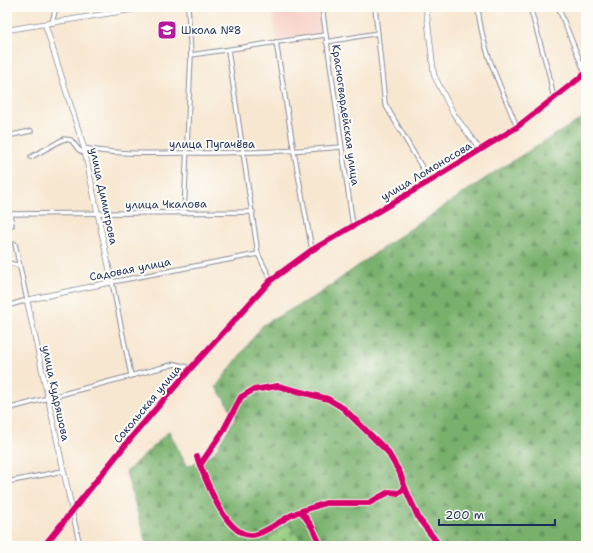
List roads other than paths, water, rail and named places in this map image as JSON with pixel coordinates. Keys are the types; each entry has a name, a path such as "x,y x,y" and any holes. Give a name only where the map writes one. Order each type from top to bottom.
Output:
{"street":[{"path":"52,23 56,7"},
{"path":"7,30 148,7"},
{"path":"184,213 191,55 188,7"},
{"name":"Красногвардейская улица","path":"322,7 353,226"},
{"path":"375,7 385,104 430,181"},
{"path":"426,7 434,76 453,113 480,150"},
{"path":"478,7 479,19 488,54 517,127"},
{"path":"530,7 549,74 554,100"},
{"path":"558,7 586,73"},
{"name":"улица Димитрова","path":"45,24 86,154 100,214 131,375"},
{"path":"326,42 378,33"},
{"path":"191,55 325,35"},
{"path":"276,42 312,250"},
{"path":"228,50 258,254 271,280"},
{"name":"улица Ломоносова","path":"271,280 312,250 430,181 517,127 554,100 586,73"},
{"path":"7,136 31,131"},
{"path":"31,157 64,139 72,140 80,150 86,154"},
{"name":"улица Пугачёва","path":"84,148 107,153 244,154 294,152 341,147"},
{"name":"улица Чкалова","path":"9,214 253,212"},
{"path":"9,214 12,225"},
{"name":"улица Кудряшова","path":"15,244 18,265 27,300 80,546"},
{"name":"Садовая улица","path":"7,306 27,300 112,282 258,254"},
{"path":"7,263 18,265"},
{"name":"Сокольская улица","path":"44,546 130,439 191,368 271,280"},
{"path":"7,409 175,364 191,368"},
{"path":"7,482 64,471"}],"place":[{"name":"Школа №8","path":"167,30"}]}
